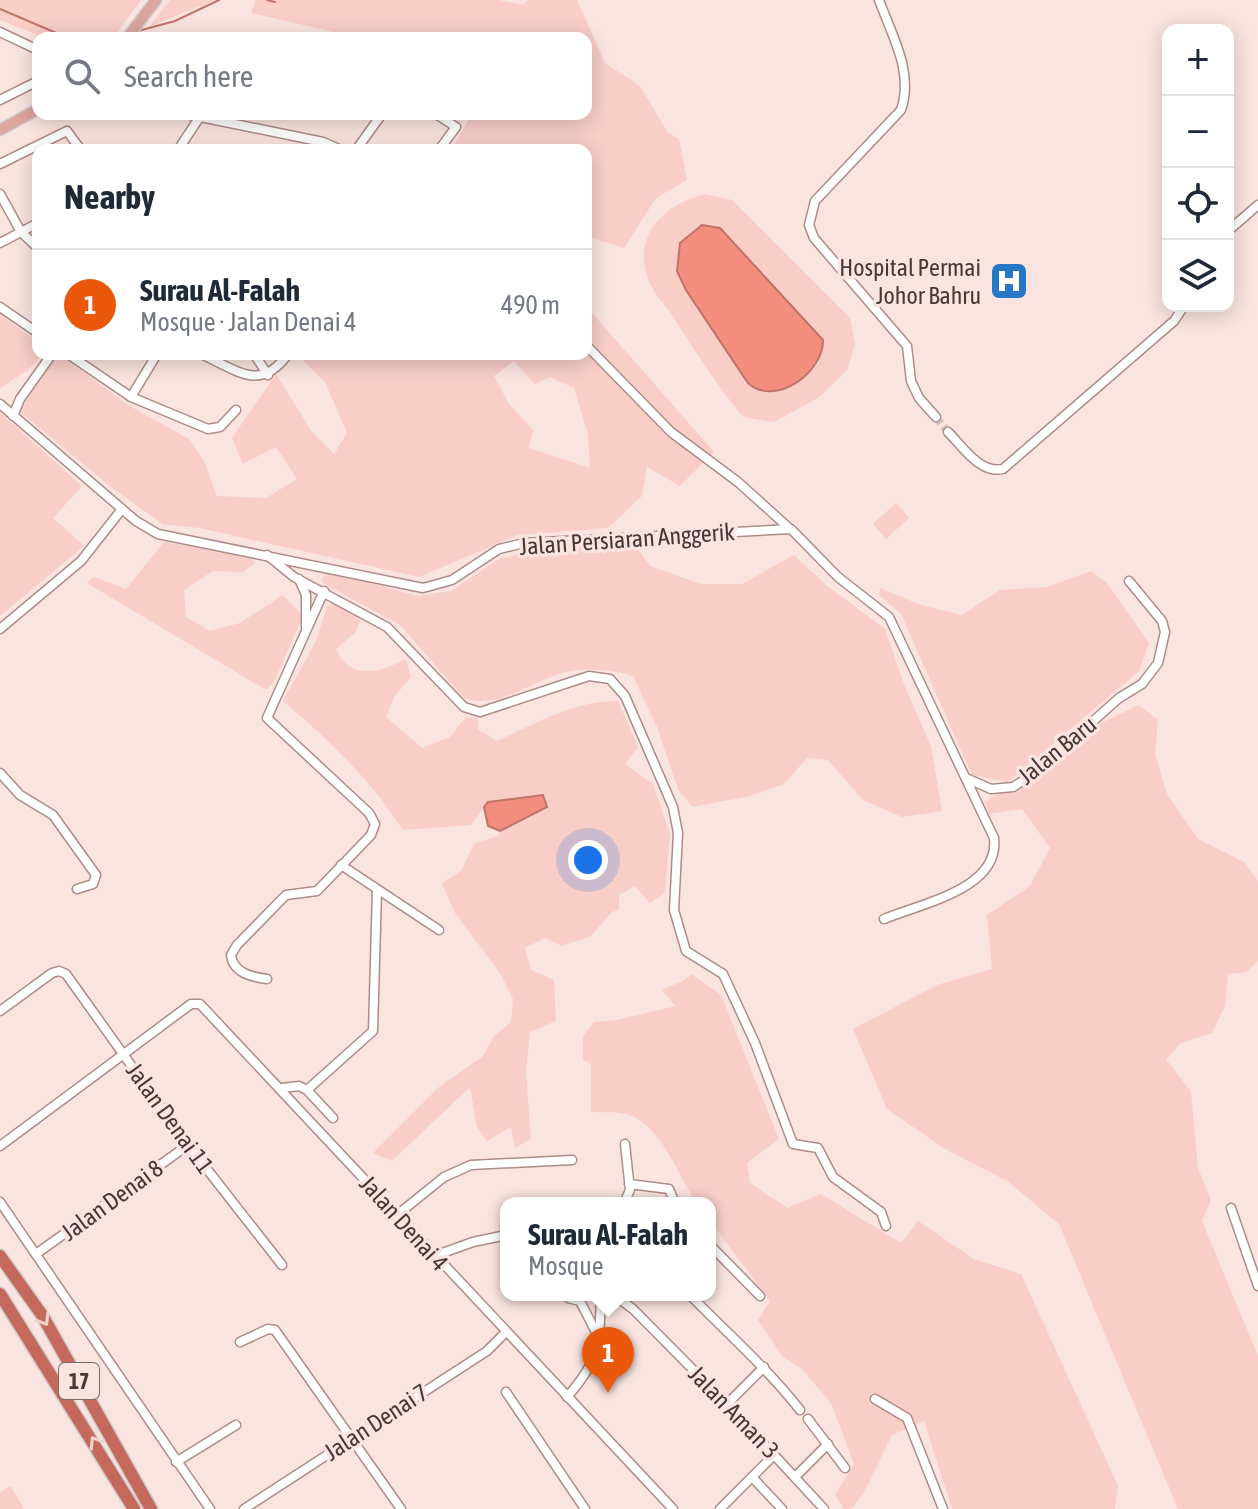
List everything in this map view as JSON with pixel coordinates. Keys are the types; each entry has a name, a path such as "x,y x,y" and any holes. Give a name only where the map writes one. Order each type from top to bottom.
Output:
{"highway":[{"name":"17","path":"0,1256 42,1315 151,1509"},
{"name":"17","path":"0,1296 23,1327 134,1509"}],"main road":[{"path":"132,32 156,0"},
{"path":"0,130 32,112"}],"street":[{"path":"879,0 904,69 905,96 901,110 815,201 809,225 814,238 907,346 911,381 919,398 936,417"},
{"path":"0,32 32,47"},
{"path":"0,100 32,84"},
{"path":"182,144 198,120"},
{"path":"209,120 328,144"},
{"path":"360,144 378,120"},
{"path":"443,144 456,127 445,120"},
{"path":"41,144 67,131 77,144"},
{"path":"0,164 32,148"},
{"path":"0,194 21,232 32,242"},
{"path":"1234,226 1258,205"},
{"path":"0,243 32,226"},
{"path":"0,307 32,329"},
{"path":"948,432 983,467 993,471 1003,469 1174,321 1180,312"},
{"path":"592,351 671,432 738,482 791,529 838,577 889,617 994,838 996,853 989,869 978,881 884,919"},
{"path":"13,416 20,399 48,360"},
{"path":"77,360 131,397 214,430 236,410"},
{"path":"131,397 153,360"},
{"path":"215,360 253,377 268,375 282,360"},
{"path":"258,360 268,375"},
{"name":"Jalan Persiaran Anggerik","path":"0,404 122,509 158,534 264,553 423,588 452,580 499,549 524,543 791,529"},
{"path":"0,629 81,561 122,509"},
{"path":"264,553 299,579 387,627 452,697 480,712 589,676 610,679 625,696 673,807 678,833 674,910 686,951 723,974 755,1043 793,1144 818,1148 833,1177 881,1212 886,1226"},
{"path":"299,579 306,595 306,632"},
{"name":"Jalan Baru","path":"965,777 991,789 1013,787 1034,774 1119,698 1142,684 1158,663 1165,632 1162,621 1129,581"},
{"path":"267,979 250,977 236,967 231,955 237,945 282,898 317,891 371,835 374,821 267,718 324,591"},
{"path":"0,773 20,795 53,815 96,875 93,884 77,889"},
{"path":"341,865 439,930"},
{"path":"307,1090 373,1031 377,890"},
{"name":"Jalan Denai 11","path":"0,1011 59,971 66,974 188,1145 282,1265"},
{"name":"Jalan Denai 4","path":"125,1055 196,1003 282,1088 434,1256 673,1509"},
{"path":"0,1146 125,1055"},
{"path":"282,1088 299,1086 307,1090 333,1118"},
{"path":"625,1144 629,1184 626,1197"},
{"name":"Jalan Denai 8","path":"36,1254 188,1145"},
{"path":"397,1215 444,1177 471,1165 572,1160"},
{"path":"629,1184 669,1189 672,1197"},
{"path":"0,1202 210,1509"},
{"path":"1231,1208 1254,1262 1258,1286"},
{"path":"434,1256 500,1236"},
{"path":"716,1251 760,1296"},
{"path":"580,1301 598,1336"},
{"path":"567,1397 591,1369 601,1301"},
{"name":"Jalan Aman 3","path":"621,1301 727,1404 824,1509"},
{"path":"696,1301 737,1345 764,1367 800,1410"},
{"path":"240,1342 268,1329 275,1330 401,1509"},
{"name":"Jalan Denai 7","path":"244,1509 487,1351 506,1332"},
{"path":"727,1404 764,1367"},
{"path":"506,1392 585,1509"},
{"path":"875,1399 907,1418 943,1509"},
{"path":"808,1419 845,1468"},
{"path":"176,1462 236,1425"},
{"path":"796,1476 828,1444"},
{"path":"720,1509 774,1455"},
{"path":"752,1477 782,1509"}],"shaded area":[{"path":"0,0 141,0 117,32 32,33 0,20"},
{"path":"170,0 215,0 149,27"},
{"path":"256,0 499,0 524,5 528,0 577,0 591,32 334,32 251,13"},
{"path":"592,34 605,63 640,86 668,133 679,139 687,180 656,198 624,248 592,238 592,144 454,144 468,120 592,120"},
{"path":"705,194 732,200 850,318 855,344 847,370 818,398 774,422 743,417 648,279 644,263 649,235 666,213","holes":["720,228 753,265 819,363 795,383 776,391 767,392 749,383 686,290 677,271 680,243"]},
{"path":"702,225 720,228 823,340 816,364 796,383 771,391 759,390 748,383 686,290 677,271 680,243"},
{"path":"592,313 714,452 680,486 647,467 642,496 608,528 518,535 419,577 199,528 163,524 112,488 19,411 54,360 66,360 130,406 189,439 204,461 217,496 266,498 297,479 276,447 243,464 232,438 276,374 312,432 334,454 347,433 325,382 303,361 592,360","holes":["514,361 535,384 550,377 574,388 588,434 590,468 529,448 533,430 509,404 494,376"]},
{"path":"0,315 32,338 32,360 37,360 0,388"},
{"path":"0,413 82,486 53,518 84,546 0,616"},
{"path":"896,503 909,518 886,539 873,524"},
{"path":"164,542 250,556 255,563 243,572 213,571 184,590 186,617 210,631 240,623 283,595 303,616 274,682 266,690 87,583 94,577 126,589"},
{"path":"634,543 650,566 701,584 742,584 794,555 826,585 885,629 903,682 931,746 942,811 902,817 863,800 828,760 807,758 784,784 750,796 692,807 678,789 657,727 633,676 602,670 571,671 504,697 477,701 464,698 400,625 321,582 326,571 418,596 451,591 497,560 542,548"},
{"path":"1091,571 1107,583 1149,643 1139,671 1008,782 972,775 901,614 879,595 880,588 918,604 962,615 1000,590 1047,587"},
{"path":"336,603 360,620 356,632 336,649 349,666 357,670 376,670 406,659 411,677 394,697 386,717 422,748 450,737 466,717 478,718 478,729 497,741 570,709 618,701 638,747 625,764 653,784 670,834 665,893 650,903 635,886 619,895 619,909 611,913 591,936 562,946 545,938 525,948 531,970 554,980 556,1021 530,1032 526,1072 531,1139 515,1148 511,1127 487,1141 477,1127 470,1087 392,1161 373,1153 439,1087 483,1056 494,1036 511,1022 513,999 500,973 455,913 442,883 461,871 474,844 498,836 500,831 546,808 543,795 488,802 471,825 403,830 348,761 283,701 316,641 327,606"},
{"path":"1139,705 1158,720 1155,754 1167,794 1198,839 1244,862 1258,881 1258,961 1246,972 1228,974 1225,1006 1212,1033 1181,1043 1166,1059 1191,1092 1198,1168 1211,1200 1202,1221 1258,1356 1258,1509 1178,1509 1059,1224 1007,1181 945,1149 887,1109 853,1029 937,985 992,969 987,915 1030,886 1050,848 1022,809 989,814 985,802 1002,791 1020,790 1101,723"},
{"path":"543,795 547,807 500,831 488,826 484,807 488,802"},
{"path":"691,974 721,995 779,1139 747,1163 750,1183 787,1208 821,1194 901,1243 918,1221 974,1259 1021,1274 1118,1486 1115,1509 952,1509 924,1421 892,1435 863,1494 851,1509 844,1509 835,1495 854,1464 831,1403 801,1368 783,1357 758,1320 770,1301 716,1229 716,1197 694,1197 660,1141 641,1121 625,1114 591,1112 591,1064 583,1060 583,1036 594,1022 676,1006 662,990"},
{"path":"11,1486 24,1509 0,1509 0,1492"}],"waterway":[{"path":"138,31 175,21 219,0"},
{"path":"267,0 275,2"},
{"path":"0,9 54,32"}],"tunnel":[{"path":"936,417 948,432"}],"place":[{"name":"Hospital Permai Johor Bahru","path":"1009,281"},
{"name":"Surau Al-Falah","path":"608,1393"}]}
